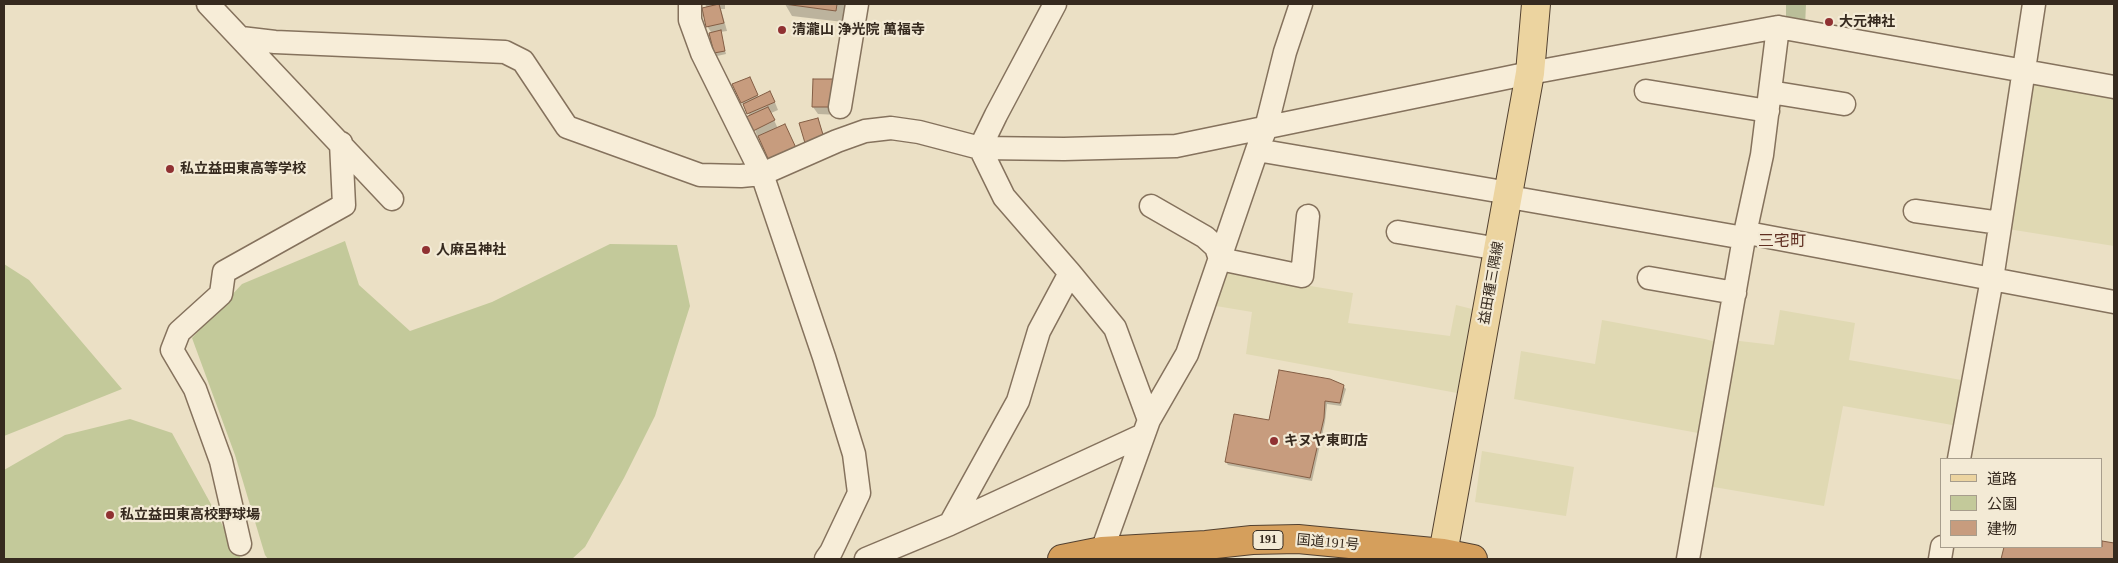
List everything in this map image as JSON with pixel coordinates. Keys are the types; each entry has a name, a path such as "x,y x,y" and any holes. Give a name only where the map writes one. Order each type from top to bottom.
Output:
{"highway":[{"name":"国道191号","path":"1062,559 1252,540 1298,539 1473,559"}],"main road":[{"name":"益田種三隅線","path":"1442,556 1530,73 1536,5"}],"street":[{"path":"208,4 342,143 392,199"},
{"path":"690,4 690,20 702,53 762,174 824,357 854,454 859,493 826,559"},
{"path":"840,107 857,4"},
{"path":"980,148 1055,4"},
{"path":"1101,555 1146,427 1188,354 1266,128 1301,4"},
{"path":"1959,458 1992,279 2022,71 2034,4"},
{"path":"241,38 275,42 505,52 522,61 567,126 700,175 741,176 762,174 837,141 865,131 891,128 919,132 980,148 1064,149 1176,146 1530,73 1778,28 2114,87"},
{"path":"1688,559 1744,238 1762,156 1778,28"},
{"path":"1646,91 1769,102 1844,104"},
{"path":"240,544 221,461 195,389 172,350 179,332 221,294 224,272 344,204 342,143"},
{"path":"980,148 1004,197 1115,328 1146,427"},
{"path":"1257,150 1509,193 1515,198 1744,238 1753,234 2114,302"},
{"path":"1151,206 1205,237 1216,247 1220,259"},
{"path":"1915,211 2000,223"},
{"path":"1220,259 1302,276 1308,216"},
{"path":"1398,232 1499,248"},
{"path":"950,524 1018,401 1039,331 1070,273"},
{"path":"1649,278 1735,293"},
{"path":"866,559 950,524 1146,427"}],"shaded area":[{"path":"2034,84 2114,98 2114,246 2008,229"},
{"path":"1219,271 1353,293 1348,323 1450,336 1456,305 1472,309 1457,393 1246,354 1252,312 1210,305"},
{"path":"1780,310 1855,323 1849,360 1967,381 1958,426 1843,406 1824,506 1708,486 1731,340 1774,345"},
{"path":"1602,320 1719,343 1705,426 1698,433 1514,399 1521,351 1595,364"},
{"path":"1482,451 1574,467 1566,516 1475,502"}],"green space":[{"path":"1786,4 1806,4 1805,27 1786,24"},
{"path":"345,241 359,285 410,331 492,302 610,244 677,245 690,306 655,416 624,478 585,547 572,559 268,559 265,555 235,455 192,338 242,284"},
{"path":"4,264 29,280 122,389 4,436"},
{"name":"私立益田東高校野球場","path":"130,419 172,433 241,559 4,559 4,470 65,435"}],"building":[{"path":"719,4 724,23 706,27 702,8"},
{"path":"784,4 837,4 836,11"},
{"path":"721,30 725,51 714,53 709,33"},
{"path":"750,77 758,95 741,103 732,84"},
{"path":"813,79 836,79 835,107 812,107"},
{"path":"770,91 775,102 747,114 743,104"},
{"path":"768,107 775,120 753,131 746,117"},
{"path":"818,118 824,138 805,143 799,123"},
{"path":"785,124 797,150 770,163 758,136"},
{"name":"キヌヤ東町店","path":"1279,370 1330,379 1344,385 1340,403 1325,401 1324,418 1310,478 1225,462 1234,414 1269,420"},
{"path":"2103,541 2114,543 2114,559 2001,559 2004,548 2103,548"}],"place":[{"name":"大元神社","path":"1829,22"},
{"name":"清瀧山 浄光院 萬福寺","path":"782,30"},
{"name":"私立益田東高等学校","path":"170,169"},
{"name":"人麻呂神社","path":"426,250"},
{"name":"キヌヤ東町店","path":"1274,441"},
{"name":"私立益田東高校野球場","path":"110,515"}],"district":[{"name":"三宅町","path":"1782,242"}]}
